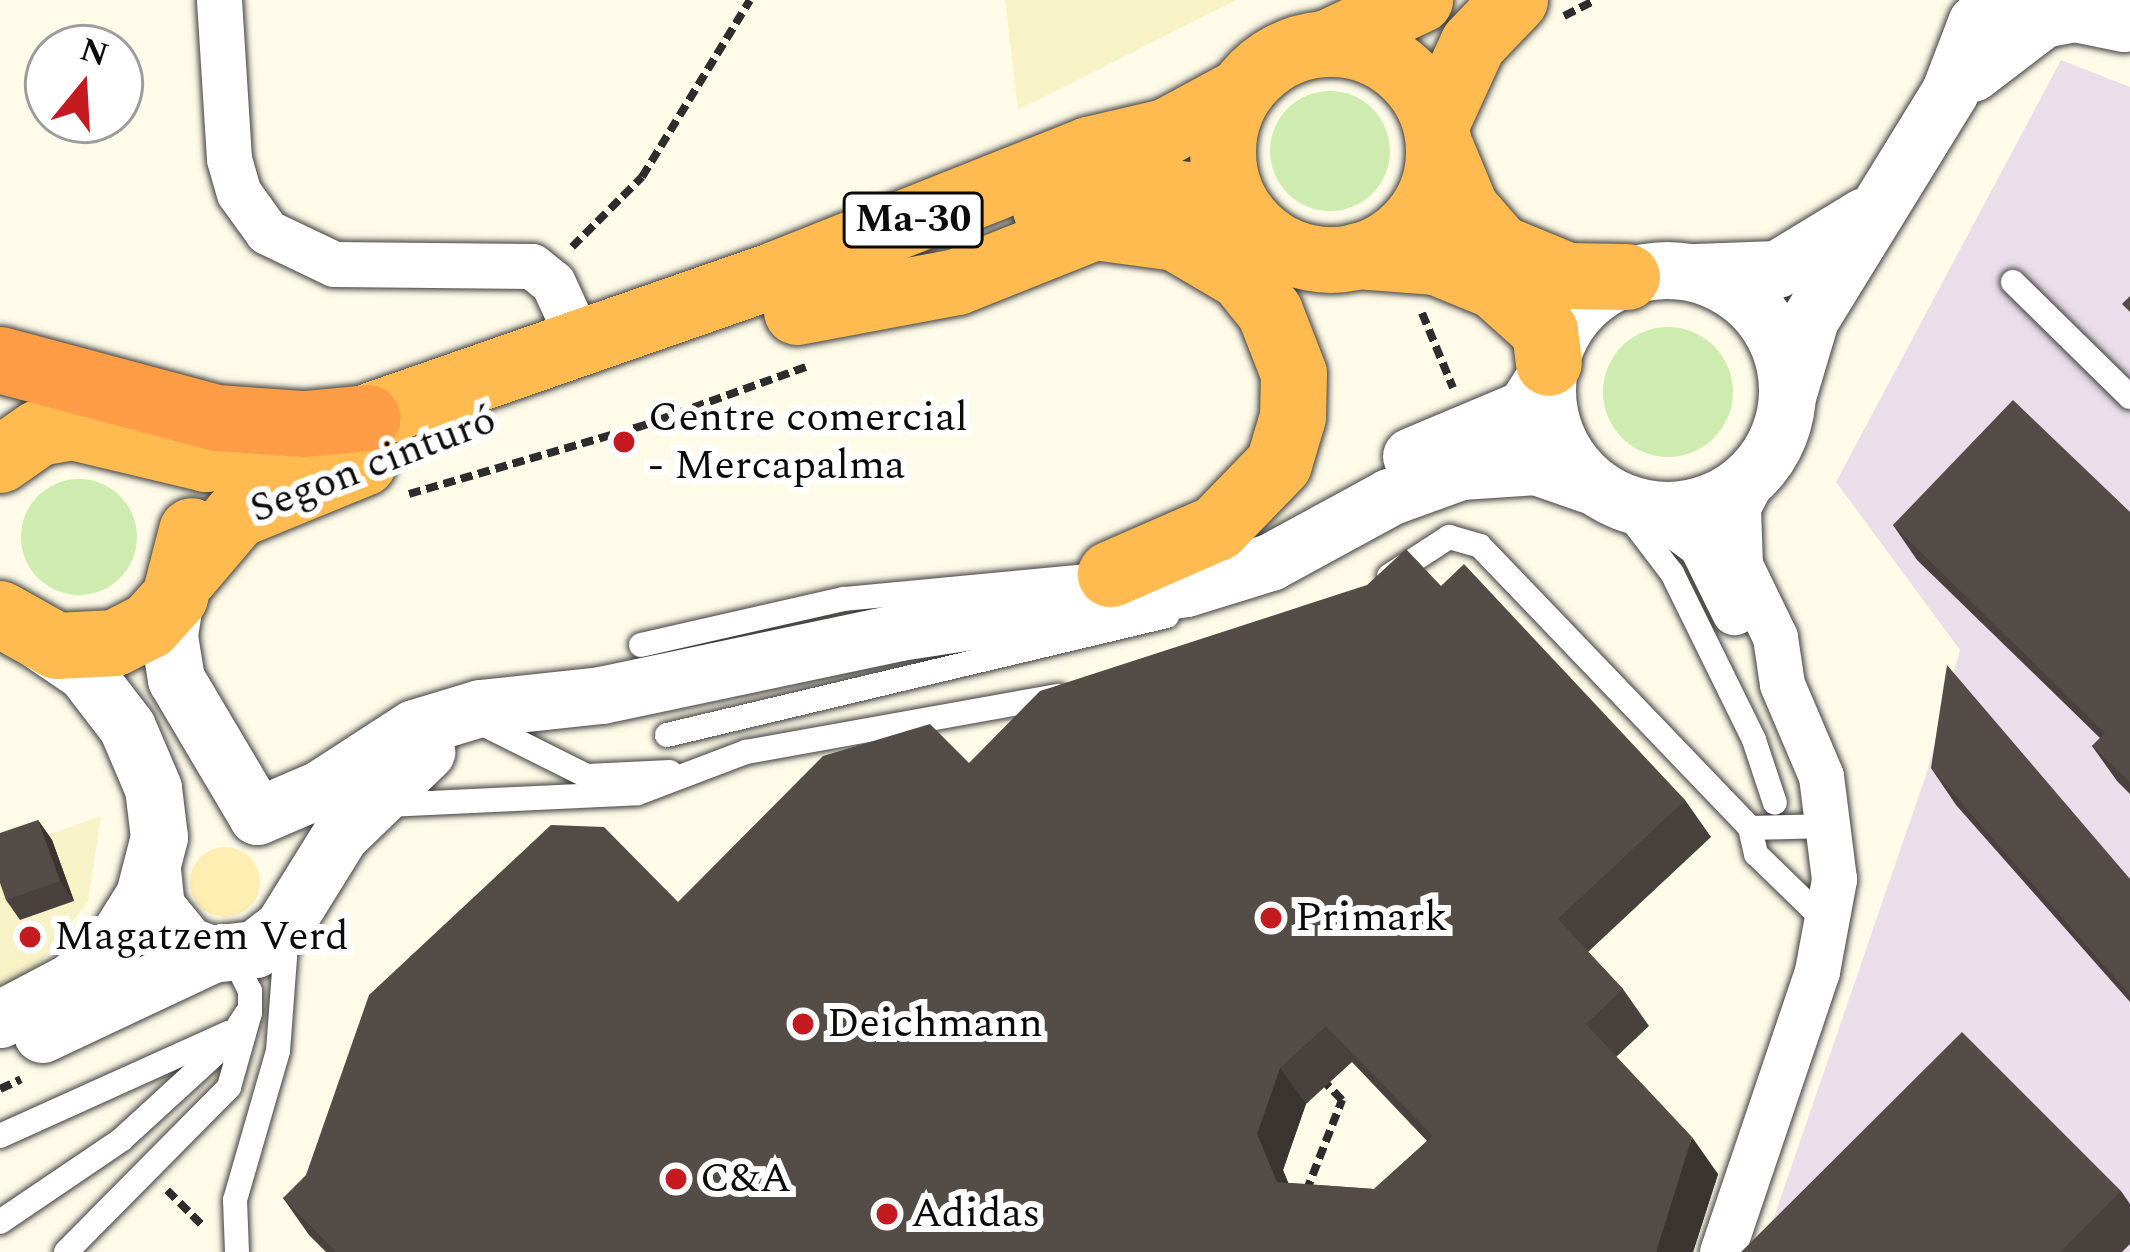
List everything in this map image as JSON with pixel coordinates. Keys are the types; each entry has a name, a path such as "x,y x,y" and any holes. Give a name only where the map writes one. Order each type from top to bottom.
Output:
{"highway":[{"name":"Ma-30","path":"116,433 185,457 224,458 368,418 582,346 1045,166 1187,124 1240,92 1278,58 1326,44 1420,0"},
{"path":"1358,256 1392,240 1419,214 1435,181 1437,134 1473,44 1515,0"},
{"path":"1326,44 1362,48 1395,65 1420,91 1466,209 1500,248 1568,276 1656,274"},
{"path":"1240,92 1222,156 1246,219"},
{"name":"Ma-30","path":"812,336 1098,193 1178,193 1246,219 1288,251 1454,267 1525,308 1545,331 1549,366"},
{"path":"812,336 1095,227 1176,238 1242,277 1270,312 1294,374 1293,418 1279,464 1217,529 1112,574"},
{"name":"Segon cinturó","path":"20,628 77,649 115,643 149,626 220,528 266,499 518,410 812,336"},
{"path":"0,361 216,418 305,424 368,418"},
{"path":"0,361 63,413 116,433 156,456 180,486 191,523 180,587"},
{"path":"0,460 39,433 116,433"}],"street":[{"path":"219,0 229,160 239,194 267,232 334,263 523,264 553,284 582,346"},
{"path":"1722,1252 1828,924 1830,826 1821,776 1782,684 1775,637 1740,565 1738,507 1778,436 1810,319 1950,91 1976,23 2000,0"},
{"path":"1950,91 2035,22 2075,13 2116,17"},
{"path":"0,1019 90,967 130,921 167,836 196,814 220,808 257,816 320,789 415,728 462,713 669,683 1010,615 1186,588 1270,562 1389,496 1525,408 1576,310 1656,274 1777,269 1877,208"},
{"path":"1656,274 1725,283 1756,309 1783,359 1787,398"},
{"path":"1549,366 1551,422 1568,458 1620,497 1701,544 1752,651 1782,684"},
{"path":"1010,615 1112,574 1180,567 1250,545 1457,454 1510,464 1620,497 1708,502 1758,470"},
{"path":"180,587 169,636 176,679 257,816 290,848 292,912"},
{"path":"20,628 85,672 128,727 157,803 154,864 161,918 234,982"},
{"path":"0,1052 234,982 292,912 358,818 462,713"}],"lane":[{"path":"2013,282 2130,397"},
{"path":"667,735 1207,605 1362,542 1457,454"},
{"path":"1620,497 1672,573 1754,740 1775,803"},
{"path":"1365,591 1449,537 1472,541 1750,828 1756,854 1828,924"},
{"path":"641,645 844,599 1112,574"},
{"path":"358,818 383,806 451,798 638,794 684,772 781,744 1088,687"},
{"path":"462,713 586,776 684,772"},
{"path":"1750,828 1830,826"},
{"path":"237,1252 235,1199 278,1052 292,912"},
{"path":"0,1136 234,982"},
{"path":"0,1222 104,1154 234,982"},
{"path":"66,1252 230,1087 234,982"}],"path":[{"path":"553,284 556,263 643,177 750,0"},
{"path":"1454,267 1419,306 1457,454"},
{"path":"397,497 641,426 812,336"},
{"path":"1291,1205 1309,1190 1342,1100 1311,1067"}],"shaded area":[{"path":"1005,0 1237,0 1018,110"},
{"path":"2061,60 2130,87 2130,1252 1762,1252 1927,772 1960,650 1836,482"},
{"name":"Magatzem Verd","path":"101,816 88,902 33,971 0,998 0,852"}],"green space":[{"path":"1330,91 1353,95 1373,108 1386,128 1390,151 1386,174 1373,194 1353,207 1330,211 1307,207 1287,194 1274,174 1270,151 1274,128 1287,108 1307,95"},
{"path":"1668,327 1693,332 1714,346 1728,367 1733,392 1728,417 1714,438 1693,452 1668,457 1643,452 1622,438 1608,417 1603,392 1608,367 1622,346 1643,332"},
{"path":"79,479 101,484 120,496 132,515 137,537 132,559 120,578 101,590 79,595 57,590 38,578 26,559 21,537 26,515 38,496 57,484"}],"sand":[{"path":"225,847 250,857 260,882 250,907 225,917 200,907 190,882 200,857"}],"building":[{"path":"2013,400 2130,512 2130,782 2092,746 2105,733 1893,525"},
{"path":"1406,549 1441,586 1464,564 1685,800 1558,919 1623,989 1586,1024 1692,1137 1656,1252 336,1252 283,1198 306,1175 369,995 551,825 604,827 678,902 823,756 930,724 969,763 1040,691 1367,585","holes":["1326,1026 1433,1136 1374,1189 1277,1182 1257,1134 1280,1068"]},
{"path":"1947,665 2130,879 2130,995 1931,768"},
{"path":"38,820 60,881 6,900 0,883 0,833"},
{"path":"1962,1032 2121,1191 2060,1252 1741,1252"}],"place":[{"name":"Centre comercial - Mercapalma","path":"624,442"},
{"name":"Primark","path":"1271,918"},
{"name":"Magatzem Verd","path":"30,937"},
{"name":"Deichmann","path":"803,1024"},
{"name":"C&A","path":"676,1179"},
{"name":"Adidas","path":"887,1214"}]}
